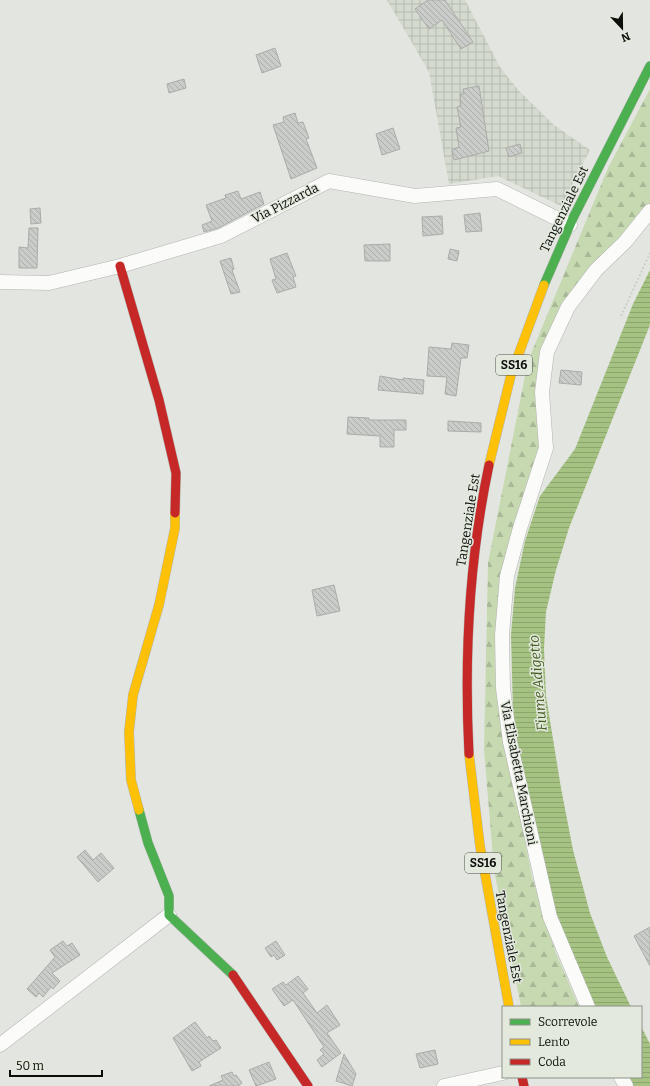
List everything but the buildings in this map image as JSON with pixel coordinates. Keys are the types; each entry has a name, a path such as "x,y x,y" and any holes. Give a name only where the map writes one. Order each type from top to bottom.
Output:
{"main road":[{"name":"Tangenziale Est","path":"509,1006 486,884 476,822 471,773 466,672 472,581 477,535 495,439 511,374 554,260 650,66"},
{"path":"120,266 159,400 176,474 175,528 159,605 133,695 129,732 131,780 148,843 169,896 169,915 232,974 308,1086"}],"street":[{"name":"Via Pizzarda","path":"0,282 49,282 120,266 222,236 329,180 414,196 497,189 570,225"},
{"name":"Via Elisabetta Marchioni","path":"588,1006 550,917 510,742 503,688 502,635 507,576 520,528 546,448 542,392 547,352 568,307 596,270 625,242 650,211"},
{"path":"0,1045 169,915"},
{"path":"444,1086 502,1072"}],"path":[{"path":"621,316 650,252"}],"shaded area":[{"path":"387,0 465,0 500,67 519,91 554,125 590,150 561,206 498,176 449,184 429,72"}],"green space":[{"path":"650,89 650,207 545,349 542,447 503,573 507,746 532,877 556,953 579,1006 521,1006 494,870 484,750 488,563 528,361 608,168"}],"water":[{"name":"Fiume Adigetto","path":"650,270 650,325 569,528 556,570 546,612 544,649 546,696 573,850 590,913 607,957 631,1006 592,1006 557,925 521,765 513,711 511,635 515,588 525,541 540,496 575,449 633,304"},
{"path":"642,1028 650,1044 650,1086 632,1086 628,1078 642,1078"}],"traffic: fast":[{"path":"544,285 573,218 650,66"},
{"path":"139,810 148,843 169,896 169,915 233,975"}],"traffic: slow":[{"path":"489,465 511,375 544,285"},
{"path":"139,810 131,780 129,732 133,695 159,605 175,528 175,513"},
{"path":"469,754 480,846 509,1006"}],"traffic: jam":[{"path":"120,266 159,400 176,473 175,513"},
{"path":"469,754 467,681 470,609 477,537 489,465"},
{"path":"233,975 308,1086"},
{"path":"522,1078 524,1086"}]}
